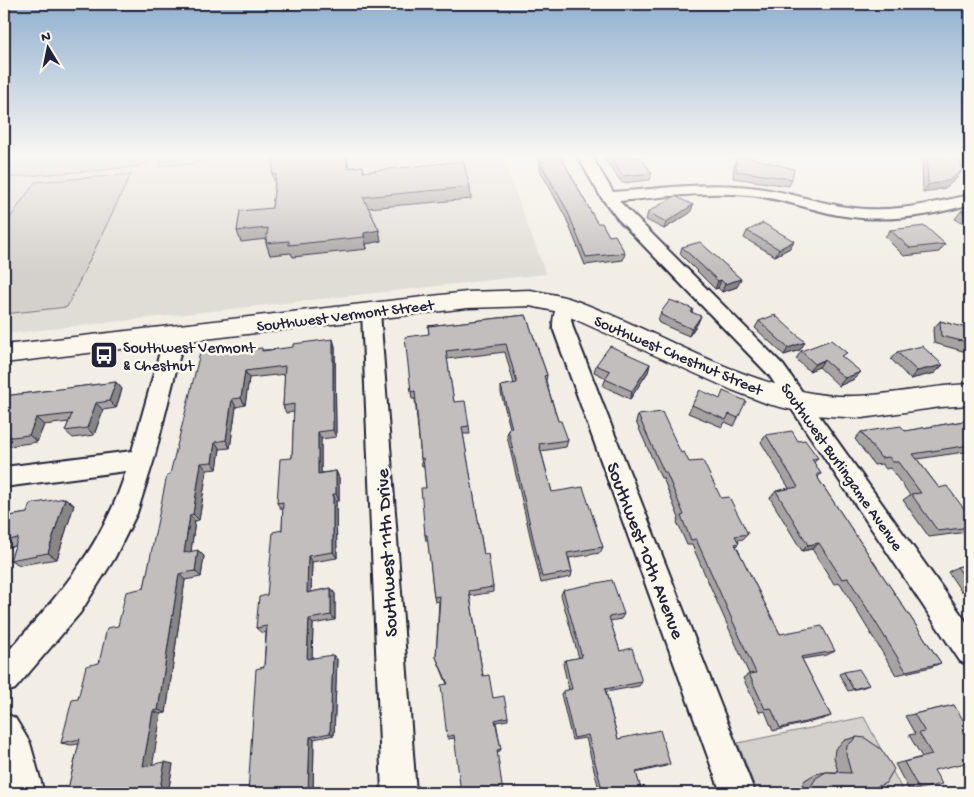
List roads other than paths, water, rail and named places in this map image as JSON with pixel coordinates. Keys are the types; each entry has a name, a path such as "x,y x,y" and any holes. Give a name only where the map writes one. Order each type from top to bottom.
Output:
{"street":[{"name":"Southwest Burlingame Avenue","path":"606,194 623,216 776,370 970,651"},
{"path":"608,197 658,194"},
{"path":"770,194 839,210 878,214 915,212 970,199"},
{"name":"Southwest Vermont Street","path":"4,354 505,298 530,298 566,306"},
{"name":"Southwest Chestnut Street","path":"566,306 741,383 798,400 830,406 862,407 941,396 970,395"},
{"name":"Southwest 10th Avenue","path":"566,306 562,319 563,328 738,793"},
{"name":"Southwest 11th Drive","path":"371,312 399,793"},
{"path":"4,678 70,603 105,550 128,505 175,334"},
{"path":"4,477 142,459"},
{"path":"4,729 18,755 27,793"}],"place":[{"name":"Southwest Vermont & Chestnut","path":"104,355"}]}
